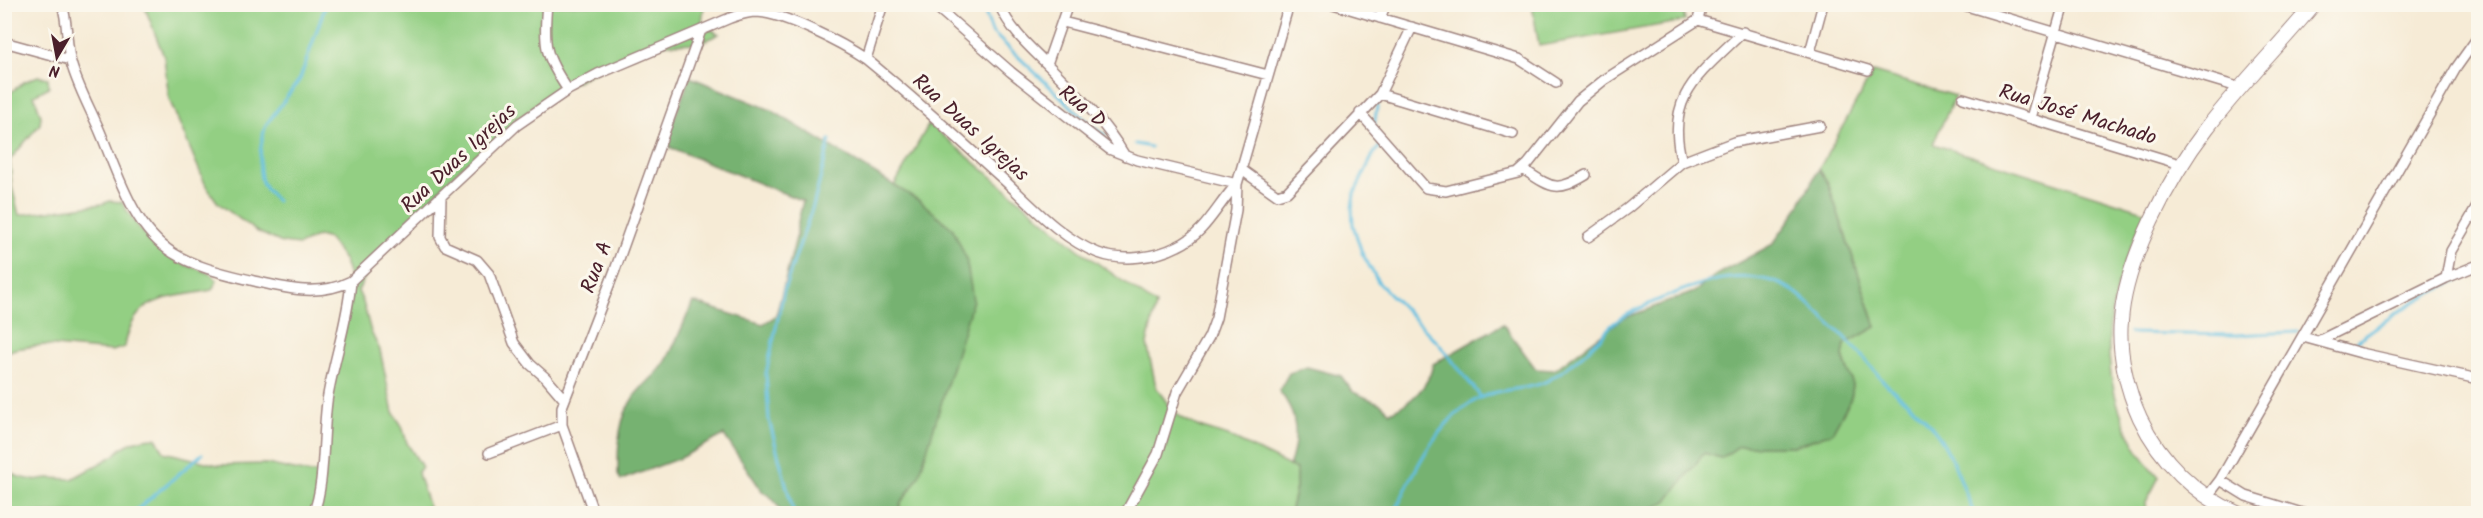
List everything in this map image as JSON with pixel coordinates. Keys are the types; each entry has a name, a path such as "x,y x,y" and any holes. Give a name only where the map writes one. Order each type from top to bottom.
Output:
{"main road":[{"path":"2239,513 2207,497 2188,482 2170,463 2145,428 2130,391 2120,323 2126,290 2139,249 2158,207 2183,165 2206,129 2311,8"}],"street":[{"name":"Rua Duas Igrejas","path":"62,4 68,28 70,60 131,204 148,229 171,252 201,266 289,289 329,290 351,281 517,125 568,90 598,74 700,33 751,8 782,18 844,46 866,59 1042,216 1100,254 1126,258 1140,257 1177,247 1205,226 1237,184"},
{"path":"547,4 544,35 547,52 550,64 568,90"},
{"path":"866,59 883,4"},
{"name":"Rua D","path":"933,4 1011,72 1106,147 1125,157 1187,174 1237,184"},
{"path":"999,4 1016,34 1091,108 1108,129 1125,157"},
{"path":"1047,64 1068,4"},
{"path":"1125,513 1154,462 1177,392 1212,328 1236,210 1237,184 1289,4"},
{"path":"1333,4 1519,59 1556,83"},
{"path":"1380,18 1386,4"},
{"path":"1360,112 1420,184 1432,190 1446,191 1503,178 1523,169 1578,101 1604,80 1698,20 1702,4"},
{"path":"1810,52 1823,4"},
{"path":"1960,4 2241,88"},
{"path":"2031,118 2064,4"},
{"path":"2283,4 2311,8"},
{"path":"1698,20 1868,70"},
{"path":"1063,22 1268,75"},
{"path":"1242,170 1277,195 1285,194 1360,112 1380,94 1412,27"},
{"path":"1682,162 1675,128 1681,103 1706,70 1743,32"},
{"name":"Rua A","path":"594,513 562,425 564,399 615,270 700,33"},
{"path":"2207,497 2220,480 2303,337 2456,68 2478,38"},
{"path":"4,42 70,60"},
{"path":"1380,94 1513,134"},
{"name":"Rua José Machado","path":"1963,98 2183,165"},
{"path":"1588,237 1628,208 1682,162 1734,142 1820,126"},
{"path":"1523,169 1555,187 1567,186 1586,175"},
{"path":"441,198 440,237 446,246 477,260 489,274 514,343 530,364 564,399"},
{"path":"2446,278 2451,251 2478,205"},
{"path":"2318,341 2446,278 2478,266"},
{"path":"313,513 320,486 328,393 348,309 351,281"},
{"path":"2303,337 2478,379"},
{"path":"489,453 562,425"},
{"path":"2220,480 2246,496 2305,513"}],"green space":[{"path":"144,5 704,5 702,24 719,34 701,43 666,44 654,47 610,64 551,94 457,171 370,266 358,291 371,332 380,350 393,412 402,426 407,443 422,467 418,472 431,513 5,513 4,469 19,477 33,480 72,479 115,455 128,444 151,438 156,438 164,452 218,465 267,464 308,473 323,473 328,408 353,285 345,261 329,239 318,236 299,245 282,243 256,231 218,203 206,186 169,99 164,57"},
{"path":"1532,5 1682,5 1685,21 1539,46"},
{"path":"1873,72 1955,96 1933,144 2147,212 2133,241 2114,298 2109,356 2113,385 2121,414 2136,448 2159,477 2146,502 2147,513 1629,514 1635,512 1691,469 1704,453 1721,458 1739,446 1795,446 1832,433 1851,398 1853,385 1843,356 1845,344 1876,327 1828,183 1819,169"},
{"path":"38,76 48,78 49,87 34,95 41,116 40,124 10,160 12,187 19,215 110,201 122,202 146,236 162,250 179,262 204,271 217,280 212,290 168,298 145,308 136,317 129,330 125,347 112,351 43,345 15,349 5,353 5,97 24,82"},
{"path":"690,77 771,110 920,201 953,229 966,258 973,300 919,476 897,513 782,513 773,499 762,491 724,435 680,458 621,480 618,475 622,424 629,404 666,361 693,302 763,324 776,316 803,201 664,145"},
{"path":"929,124 1078,249 1156,305 1147,344 1156,387 1172,410 1182,418 1199,427 1228,436 1296,469 1296,488 1290,513 897,513 919,476 894,186"},
{"path":"1819,169 1828,183 1876,327 1845,344 1843,357 1853,385 1851,398 1832,433 1794,446 1739,446 1721,458 1704,453 1668,500 1656,507 1629,513 1290,513 1296,488 1296,469 1289,466 1294,446 1295,427 1290,408 1279,391 1289,373 1307,367 1341,376 1353,392 1381,404 1390,412 1405,404 1418,393 1428,380 1433,364 1503,324 1536,369 1554,370 1622,319 1694,292 1716,275 1773,244 1796,211"}],"waterway":[{"path":"277,201 265,188 261,178 260,158 264,131 300,79 326,4"},
{"path":"982,4 992,32 1095,129 1105,135"},
{"path":"1374,126 1378,101"},
{"path":"794,514 769,420 766,374 784,290 814,203 830,140"},
{"path":"1382,143 1373,155 1354,194 1353,225 1362,253 1379,283 1439,344 1481,397"},
{"path":"1135,144 1151,147"},
{"path":"2357,341 2415,302 2478,272"},
{"path":"1394,514 1430,445 1455,415 1470,403 1495,392 1528,387 1552,378 1581,356 1613,324 1650,303 1703,283 1750,277 1781,284 1799,295 1853,346 1889,387 1924,418 1948,451 1974,514"},
{"path":"2130,333 2235,335 2298,332"},
{"path":"132,514 202,454"}]}
